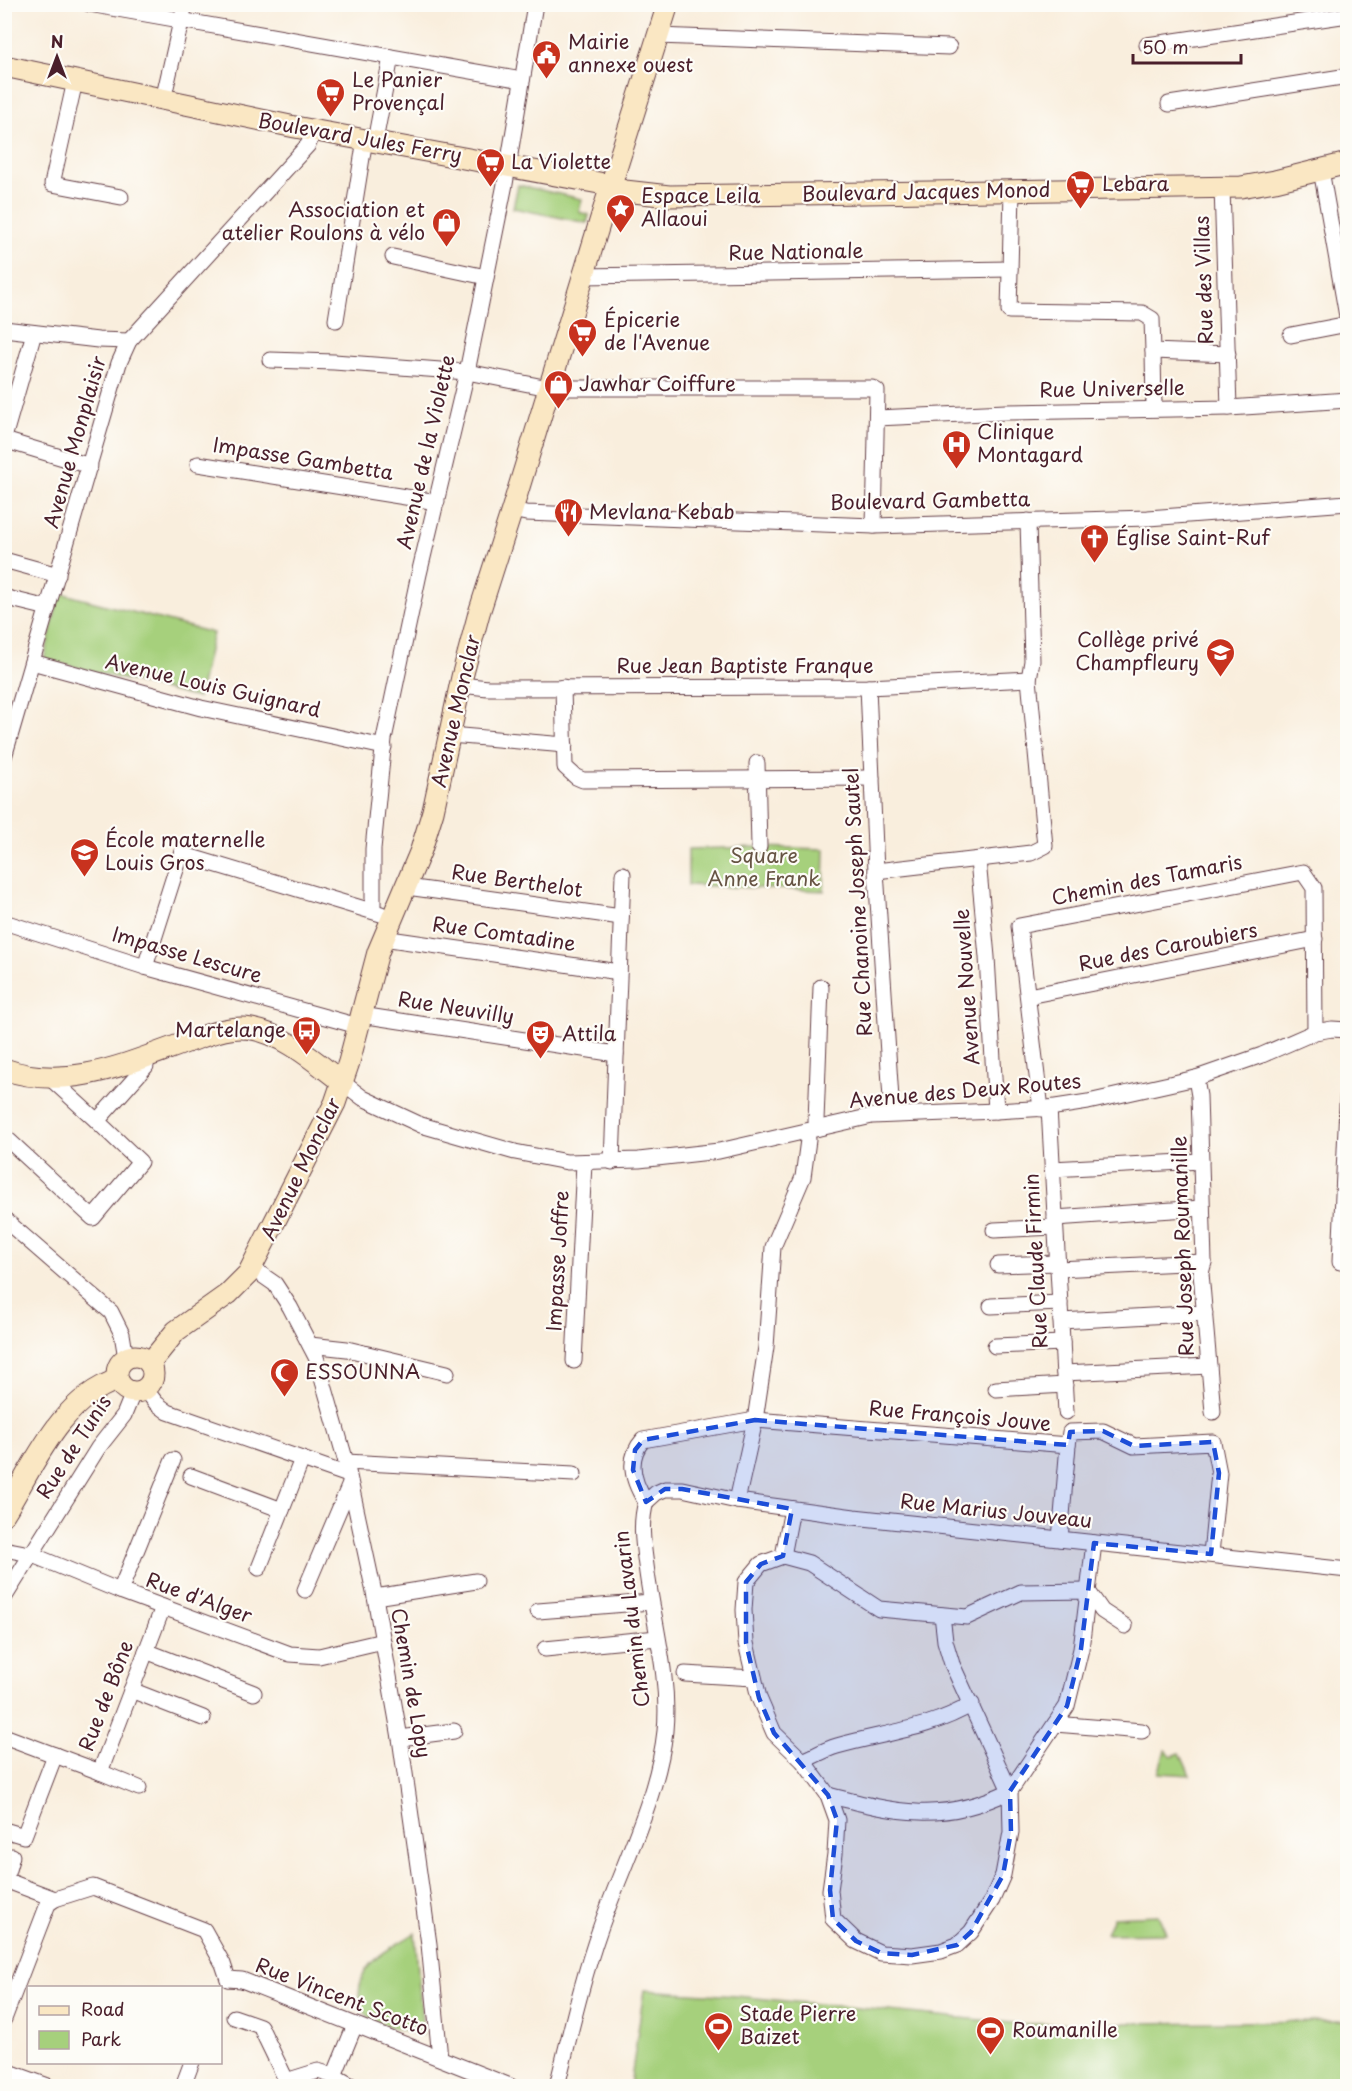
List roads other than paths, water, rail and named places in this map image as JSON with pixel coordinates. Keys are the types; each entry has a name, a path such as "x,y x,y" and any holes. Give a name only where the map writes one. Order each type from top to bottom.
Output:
{"street":[{"path":"89,4 522,80"},
{"path":"164,100 185,4"},
{"name":"Avenue de la Violette","path":"382,923 374,849 384,747 416,585 467,372 508,165 535,4"},
{"name":"Avenue Monclar","path":"150,1363 176,1331 235,1289 252,1268 322,1129 342,1082 382,923 407,887 433,811 478,613 668,4"},
{"path":"1147,45 1347,15"},
{"path":"658,36 950,47"},
{"path":"336,320 370,140 391,57"},
{"name":"Boulevard Jules Ferry","path":"4,66 314,130 508,165 610,187"},
{"path":"1169,104 1347,76"},
{"path":"75,81 52,184 121,197"},
{"name":"Avenue Monplaisir","path":"4,757 10,718 32,662 119,363 129,341 308,145 314,130"},
{"name":"Boulevard Jacques Monod","path":"610,187 669,196 1241,186 1264,183 1347,163"},
{"path":"1291,335 1347,323 1321,170"},
{"name":"Rue des Villas","path":"1222,186 1229,408"},
{"path":"1012,191 1010,311 1142,313 1152,319 1154,408"},
{"path":"393,257 486,277"},
{"name":"Rue Nationale","path":"583,276 1010,270"},
{"path":"4,329 98,340 129,341"},
{"path":"34,333 4,439 90,466"},
{"path":"1153,351 1228,354"},
{"path":"270,360 334,362 467,372 549,388 872,388 877,391 878,418 874,526"},
{"name":"Rue Universelle","path":"878,418 1154,408 1229,408 1347,400"},
{"name":"Impasse Gambetta","path":"198,464 437,502"},
{"name":"Boulevard Gambetta","path":"512,510 526,513 874,526 1148,518 1347,503"},
{"path":"876,872 1030,853 1045,846 1029,679 1032,661 1028,521"},
{"path":"4,560 58,574"},
{"path":"4,608 7,598 48,608"},
{"name":"Avenue Louis Guignard","path":"32,662 201,708 384,747"},
{"name":"Rue Jean Baptiste Franque","path":"461,685 488,688 868,687 1029,679"},
{"path":"563,687 565,767 583,780 872,778"},
{"name":"Rue Chanoine Joseph Sautel","path":"868,687 876,872 892,1114"},
{"path":"450,735 565,745"},
{"path":"757,763 759,847"},
{"name":"Rue Comtadine","path":"145,967 181,854 382,923 619,972"},
{"name":"Avenue Nouvelle","path":"978,860 987,957 996,1112"},
{"name":"Chemin des Tamaris","path":"1045,1108 1019,926 1303,872 1314,888 1315,1032"},
{"path":"612,1162 623,874"},
{"name":"Rue Berthelot","path":"407,887 621,917"},
{"name":"Impasse Lescure","path":"4,922 145,967 359,1021"},
{"name":"Rue des Caroubiers","path":"1028,996 1315,939"},
{"path":"737,1501 755,1420 766,1347 773,1247 803,1177 808,1140 816,1121 821,987"},
{"name":"Rue Neuvilly","path":"359,1021 616,1054"},
{"path":"4,1069 50,1078 77,1076 99,1072 222,1030 250,1029 270,1034 287,1043 342,1082"},
{"name":"Avenue des Deux Routes","path":"342,1082 360,1096 391,1113 447,1134 536,1157 567,1162 612,1162 669,1158 719,1151 872,1116 996,1112 1088,1102 1196,1078 1262,1055 1315,1032 1332,1029 1347,1030"},
{"path":"97,1121 146,1066 146,1057"},
{"path":"4,1136 93,1218 140,1162 50,1078"},
{"name":"Rue Joseph Roumanille","path":"1196,1078 1204,1262 1201,1273 1213,1412"},
{"path":"1340,1262 1347,1083"},
{"name":"Rue Claude Firmin","path":"1045,1108 1052,1169 1066,1412"},
{"path":"1052,1169 1201,1161"},
{"name":"Impasse Joffre","path":"574,1361 584,1163"},
{"path":"994,1230 1202,1208"},
{"path":"4,1219 111,1312 122,1334 126,1358"},
{"path":"998,1265 1058,1266 1204,1262"},
{"name":"Chemin de Lopy","path":"252,1268 275,1284 290,1307 316,1357 348,1474 375,1597 400,1738 429,1944 440,2058"},
{"path":"991,1306 1060,1303"},
{"path":"1061,1322 1205,1313"},
{"path":"995,1346 1062,1343"},
{"path":"310,1345 348,1349 447,1373"},
{"path":"4,1514 57,1427 87,1397 108,1383 132,1387 152,1382 154,1372 150,1363 135,1356 126,1358 117,1367 132,1387 168,1412 348,1474 574,1474"},
{"path":"996,1389 1064,1379 1209,1366"},
{"name":"Rue de Tunis","path":"4,1598 98,1448 124,1415 132,1387"},
{"path":"646,1502 639,1491 633,1470 635,1450 643,1440 755,1420"},
{"name":"Rue François Jouve","path":"755,1420 1068,1445 1060,1539"},
{"path":"1068,1445 1070,1432 1103,1431 1134,1446 1213,1442 1219,1473 1211,1554"},
{"path":"259,1568 302,1459"},
{"path":"120,1591 173,1460"},
{"path":"305,1590 348,1474"},
{"path":"191,1476 282,1510"},
{"name":"Rue Marius Jouveau","path":"646,1502 665,1489 682,1489 737,1501 854,1517 1347,1570"},
{"name":"Chemin du Lavarin","path":"558,2086 572,2026 600,1930 651,1798 665,1731 663,1673 641,1528 646,1502"},
{"path":"783,1556 792,1509"},
{"path":"828,1795 880,1809 923,1813 960,1809 986,1802 1010,1791 1067,1706 1081,1649 1094,1543"},
{"name":"Rue d'Alger","path":"4,1549 30,1554 120,1591 290,1654 319,1656 383,1641"},
{"path":"942,1614 945,1641 952,1664 1010,1791 1011,1832 1003,1875 992,1900 971,1932 957,1945 941,1951 912,1955 881,1953 856,1941 833,1919 830,1890 837,1820 828,1795 803,1761 774,1733 759,1698 746,1643 744,1610 746,1582 761,1564 783,1556 809,1563 879,1609 942,1614 967,1617 1021,1592 1088,1591"},
{"path":"375,1597 476,1581"},
{"path":"1088,1591 1102,1611 1125,1626"},
{"path":"538,1611 651,1602"},
{"name":"Rue de Bône","path":"4,1736 100,1772 163,1606"},
{"path":"545,1649 657,1638"},
{"path":"146,1651 254,1693"},
{"path":"685,1674 754,1678"},
{"path":"131,1690 203,1718"},
{"path":"803,1761 835,1746 932,1723 954,1715 972,1704"},
{"path":"1055,1724 1142,1731"},
{"path":"400,1738 454,1731"},
{"path":"4,1830 24,1836 54,1755"},
{"path":"100,1772 139,1788"},
{"path":"12,1856 5,1880 55,1899"},
{"path":"4,2019 48,1904 55,1899 93,1887 204,1929 223,1964 224,1983"},
{"name":"Rue Vincent Scotto","path":"224,1983 242,1980 440,2058"},
{"path":"234,2017 260,2026 287,2084 318,2071 334,2076 352,2086"},
{"path":"334,2076 355,2025"},
{"path":"440,2058 510,2086"},
{"path":"183,2086 191,2064"},
{"path":"4,2070 48,2086"}],"place":[{"name":"Mairie annexe ouest","path":"547,80"},
{"name":"Le Panier Provençal","path":"331,118"},
{"name":"La Violette","path":"490,188"},
{"name":"Lebara","path":"1081,210"},
{"name":"Espace Leila Allaoui","path":"620,234"},
{"name":"Association et atelier Roulons à vélo","path":"446,248"},
{"name":"Épicerie de l'Avenue","path":"583,358"},
{"name":"Jawhar Coiffure","path":"558,410"},
{"name":"Clinique Montagard","path":"956,470"},
{"name":"Mevlana Kebab","path":"568,538"},
{"name":"Église Saint-Ruf","path":"1095,564"},
{"name":"Collège privé Champfleury","path":"1220,678"},
{"name":"École maternelle Louis Gros","path":"84,878"},
{"name":"Martelange","path":"307,1056"},
{"name":"Attila","path":"541,1060"},
{"name":"ESSOUNNA","path":"284,1398"},
{"name":"Stade Pierre Baizet","path":"718,2052"},
{"name":"Roumanille","path":"991,2056"}],"park label":[{"name":"Square Anne Frank","path":"764,868"}]}
